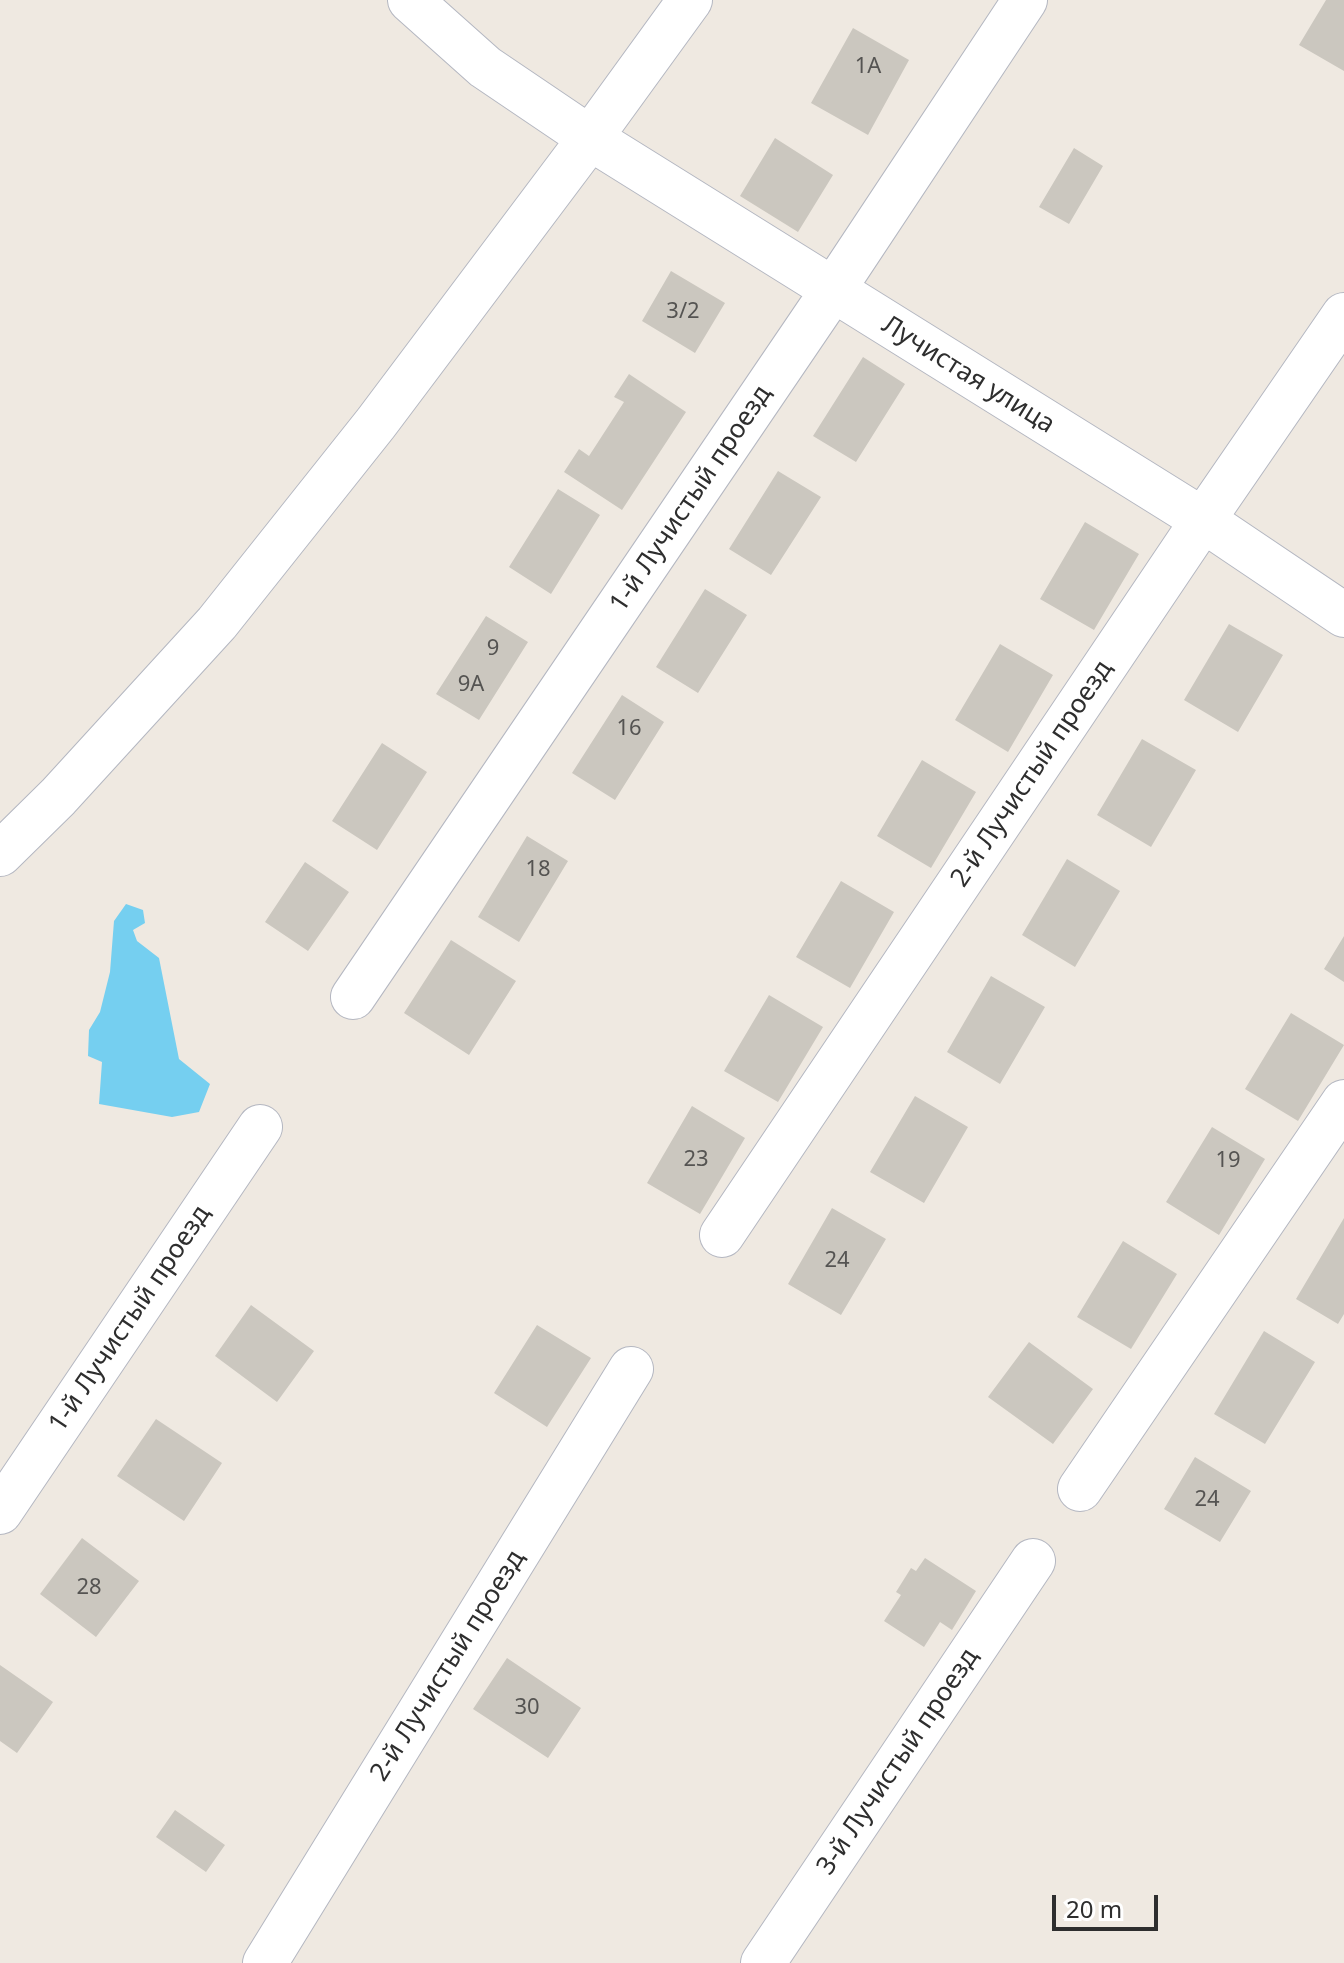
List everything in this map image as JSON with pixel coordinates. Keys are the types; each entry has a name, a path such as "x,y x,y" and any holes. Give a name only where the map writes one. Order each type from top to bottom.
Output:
{"street":[{"name":"Лучистая улица","path":"410,0 485,67 590,138 1203,520 1344,615"},
{"path":"0,854 58,797 217,623 376,423 690,0"},
{"name":"1-й Лучистый проезд","path":"353,997 833,290 1025,0"},
{"name":"2-й Лучистый проезд","path":"722,1235 1344,315"},
{"path":"1080,1489 1344,1102"},
{"name":"1-й Лучистый проезд","path":"0,1512 260,1127"},
{"name":"2-й Лучистый проезд","path":"265,1963 631,1369"},
{"name":"3-й Лучистый проезд","path":"763,1963 1033,1561"}],"water":[{"path":"126,904 143,910 145,923 133,930 137,941 159,958 179,1059 210,1084 199,1112 172,1117 99,1104 102,1062 88,1056 89,1030 100,1012 110,972 114,921"}],"building":[{"path":"1326,0 1344,0 1344,71 1299,45"},
{"path":"853,28 909,60 868,135 811,103"},
{"path":"775,138 833,175 798,232 740,196"},
{"path":"1074,148 1103,166 1069,224 1039,207"},
{"path":"671,271 725,303 695,353 642,321"},
{"path":"863,357 905,384 856,462 813,436"},
{"path":"629,374 686,412 622,510 564,472 579,449 589,456 624,402 614,397"},
{"path":"778,471 821,497 771,575 729,549"},
{"path":"558,489 600,515 551,594 509,567"},
{"path":"1085,522 1139,554 1094,630 1040,599"},
{"path":"705,589 747,615 698,693 656,667"},
{"path":"486,616 528,642 479,720 436,694"},
{"path":"1229,624 1283,655 1238,732 1184,700"},
{"path":"1000,644 1053,675 1008,752 955,720"},
{"path":"622,695 664,722 615,800 572,773"},
{"path":"1142,739 1196,770 1151,847 1097,815"},
{"path":"382,743 427,772 377,850 332,821"},
{"path":"922,760 976,792 931,868 877,836"},
{"path":"527,836 568,861 519,942 478,917"},
{"path":"1067,859 1120,891 1075,967 1022,935"},
{"path":"305,862 349,892 308,951 265,922"},
{"path":"841,881 894,912 850,988 796,957"},
{"path":"1344,936 1344,982 1324,969"},
{"path":"451,940 516,981 469,1055 404,1013"},
{"path":"991,976 1045,1007 1000,1084 947,1052"},
{"path":"769,995 823,1027 778,1102 724,1071"},
{"path":"1291,1013 1344,1045 1298,1121 1245,1089"},
{"path":"915,1096 968,1127 924,1203 870,1172"},
{"path":"692,1106 745,1138 700,1214 647,1183"},
{"path":"1212,1127 1265,1159 1219,1235 1166,1202"},
{"path":"832,1208 886,1239 841,1315 788,1284"},
{"path":"1344,1218 1344,1314 1338,1324 1296,1299"},
{"path":"1123,1241 1177,1274 1131,1349 1077,1317"},
{"path":"251,1305 314,1351 277,1402 215,1356"},
{"path":"537,1325 591,1358 547,1427 494,1393"},
{"path":"1264,1331 1315,1362 1265,1444 1214,1414"},
{"path":"1029,1342 1093,1389 1053,1444 988,1397"},
{"path":"156,1419 222,1463 184,1521 117,1476"},
{"path":"1195,1457 1251,1491 1220,1542 1164,1509"},
{"path":"82,1538 139,1581 96,1637 40,1594"},
{"path":"925,1558 976,1591 952,1630 940,1622 924,1647 884,1621 901,1595 896,1592 911,1568 916,1571"},
{"path":"507,1658 581,1708 548,1758 473,1709"},
{"path":"0,1665 53,1702 17,1753 0,1741"},
{"path":"175,1810 225,1845 206,1872 156,1837"}]}
